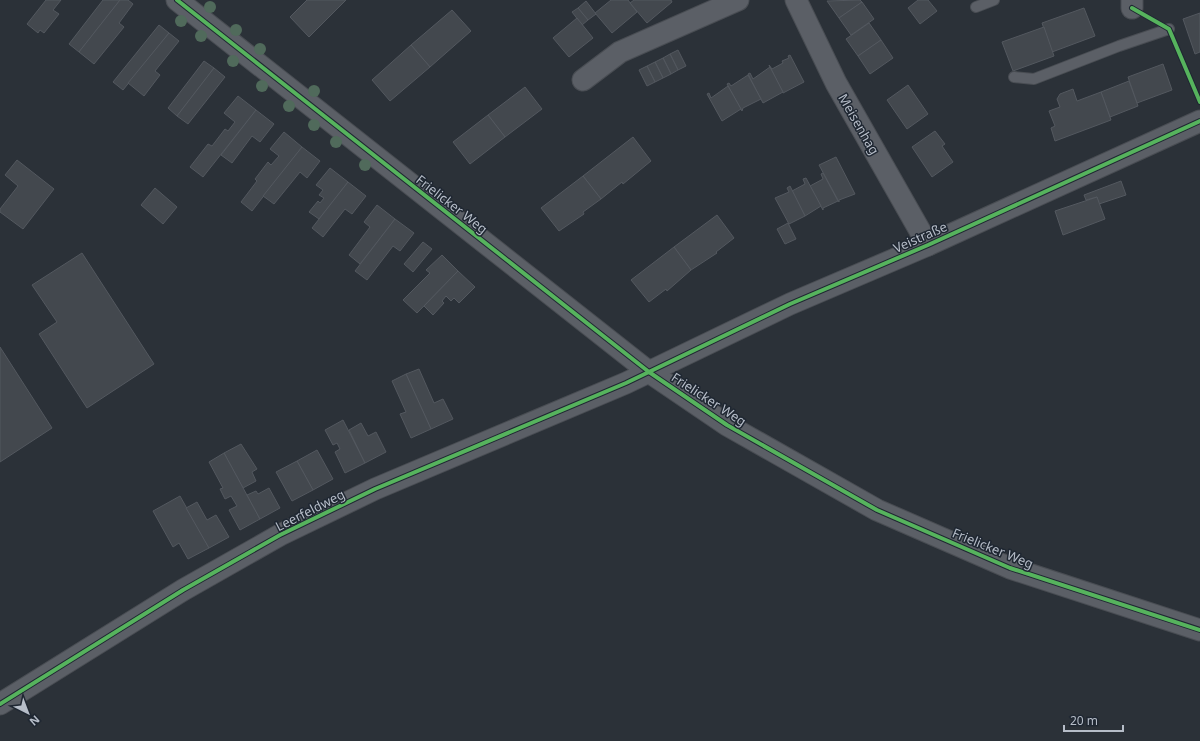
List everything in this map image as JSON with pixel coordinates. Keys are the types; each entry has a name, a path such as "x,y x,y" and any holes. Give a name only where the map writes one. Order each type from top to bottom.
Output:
{"street":[{"name":"Frielicker Weg","path":"176,0 649,372 727,425 877,510 1010,568 1200,630"},
{"path":"583,80 620,52 738,0"},
{"name":"Meisenhag","path":"796,0 836,83 928,245"},
{"name":"Veistraße","path":"649,372 790,304 928,245 1200,121"},
{"name":"Leerfeldweg","path":"0,704 183,590 280,536 375,489 649,372"}],"lane":[{"path":"976,7 994,0"},
{"path":"1014,77 1034,79 1119,46 1169,29"}],"building":[{"path":"46,0 61,0 53,10 59,14 44,33 40,30 38,33 27,24"},
{"path":"103,0 120,0 79,52 69,44"},
{"path":"120,0 128,0 133,4 119,23 124,27 94,64 79,52"},
{"path":"307,0 346,0 309,37 290,17"},
{"path":"611,0 628,0 637,12 612,33 595,13"},
{"path":"634,0 671,0 672,2 647,23 630,3"},
{"path":"860,0 862,2 839,18 827,1"},
{"path":"918,0 928,0 937,11 920,24 908,8"},
{"path":"586,1 596,14 588,20 578,8"},
{"path":"862,2 874,19 851,35 839,18"},
{"path":"578,8 588,20 582,25 572,12"},
{"path":"1084,8 1095,36 1052,52 1042,23"},
{"path":"452,10 471,31 430,67 411,45"},
{"path":"1200,13 1200,52 1195,54 1183,19"},
{"path":"577,18 593,38 569,57 553,38"},
{"path":"869,23 881,40 858,56 846,39"},
{"path":"159,25 169,33 123,90 113,82"},
{"path":"1044,27 1054,56 1013,71 1002,42"},
{"path":"169,33 179,41 155,71 160,75 144,96 128,83"},
{"path":"881,40 893,58 870,74 858,56"},
{"path":"411,45 430,67 390,101 372,80"},
{"path":"678,50 686,66 678,70 670,54"},
{"path":"670,54 678,70 671,74 663,58"},
{"path":"790,55 804,82 783,93 769,65 772,69 783,63 782,61 789,58 788,56"},
{"path":"663,58 671,74 663,78 655,62"},
{"path":"204,61 214,68 177,116 168,108"},
{"path":"655,62 663,78 655,82 647,66"},
{"path":"1163,64 1172,90 1137,103 1128,77"},
{"path":"647,66 655,82 647,86 639,70"},
{"path":"770,67 783,92 763,103 748,74 750,73 753,79"},
{"path":"214,68 225,77 188,124 177,116"},
{"path":"748,75 761,99 743,108 742,111 727,84 729,83 731,86"},
{"path":"1129,81 1138,106 1110,117 1101,92"},
{"path":"908,85 928,114 907,129 887,100"},
{"path":"728,86 741,109 722,121 707,94 709,93 711,98"},
{"path":"525,87 542,109 505,137 488,115"},
{"path":"1073,89 1077,101 1101,92 1111,120 1055,141 1051,128 1055,126 1049,111 1060,107 1057,99 1060,94"},
{"path":"238,96 256,110 203,177 190,167 208,144 212,146 225,129 228,131 235,122 224,113"},
{"path":"256,110 274,124 260,142 252,136 232,163 221,155"},
{"path":"488,115 505,137 470,164 453,142"},
{"path":"935,131 945,144 942,146 953,162 932,177 912,147"},
{"path":"284,132 302,147 252,211 241,202 257,181 255,179 268,162 271,165 279,156 270,149"},
{"path":"633,137 651,161 623,184 622,182 601,199 583,176"},
{"path":"302,147 320,161 307,178 300,172 274,204 263,196"},
{"path":"836,157 855,194 839,200 839,202 819,165"},
{"path":"17,160 54,189 23,229 0,212 0,209 18,186 5,175"},
{"path":"330,168 348,182 319,219 309,212 318,201 320,203 324,198 319,195 323,190 316,185"},
{"path":"823,173 838,201 823,208 823,210 810,186 823,179 821,174"},
{"path":"583,176 601,199 583,212 584,214 559,231 541,208"},
{"path":"806,178 821,206 805,216 792,191 805,184 803,179"},
{"path":"1121,181 1126,195 1099,204 1097,197 1086,200 1084,195"},
{"path":"348,182 366,196 352,214 345,209 323,237 312,228"},
{"path":"790,186 805,216 789,224 775,198 789,192 787,188"},
{"path":"155,188 177,207 163,224 141,205"},
{"path":"1097,197 1105,219 1063,235 1055,211"},
{"path":"377,205 395,219 360,264 349,255 370,227 364,222"},
{"path":"717,215 734,238 716,252 717,253 691,270 674,247"},
{"path":"395,219 414,233 400,251 393,246 367,280 355,271"},
{"path":"788,223 796,239 785,244 777,229"},
{"path":"423,242 432,249 413,272 404,264"},
{"path":"674,247 691,270 667,291 666,289 649,302 631,280"},
{"path":"82,253 154,364 87,408 39,334 57,322 32,285"},
{"path":"442,255 458,271 417,313 403,300 430,273 426,270"},
{"path":"458,271 475,287 459,303 454,298 451,301 446,296 442,301 444,303 433,315 424,306"},
{"path":"0,347 52,428 0,462"},
{"path":"419,369 434,403 443,399 453,419 431,429 406,374"},
{"path":"406,374 431,429 411,438 400,414 406,412 392,381"},
{"path":"343,420 365,463 345,473 335,452 340,449 337,443 333,445 325,430"},
{"path":"361,423 368,436 376,432 386,452 365,463 349,430"},
{"path":"241,444 257,469 252,472 256,481 243,488 224,453"},
{"path":"317,450 333,479 313,490 297,461"},
{"path":"224,453 260,519 240,530 229,510 237,506 231,496 225,499 220,489 223,488 209,462"},
{"path":"297,461 313,490 292,501 276,472"},
{"path":"269,488 280,508 260,519 247,495 256,491 258,494"},
{"path":"180,496 209,548 188,559 179,543 173,547 153,511"},
{"path":"197,502 207,520 216,515 229,537 209,548 186,508"}],"cycle path":[{"path":"177,0 649,372 727,425 877,510 1010,568 1200,630"},
{"path":"1132,8 1169,29 1200,102"},
{"path":"0,704 183,590 280,535 375,489 626,383 790,304 928,245 1200,121"}]}
